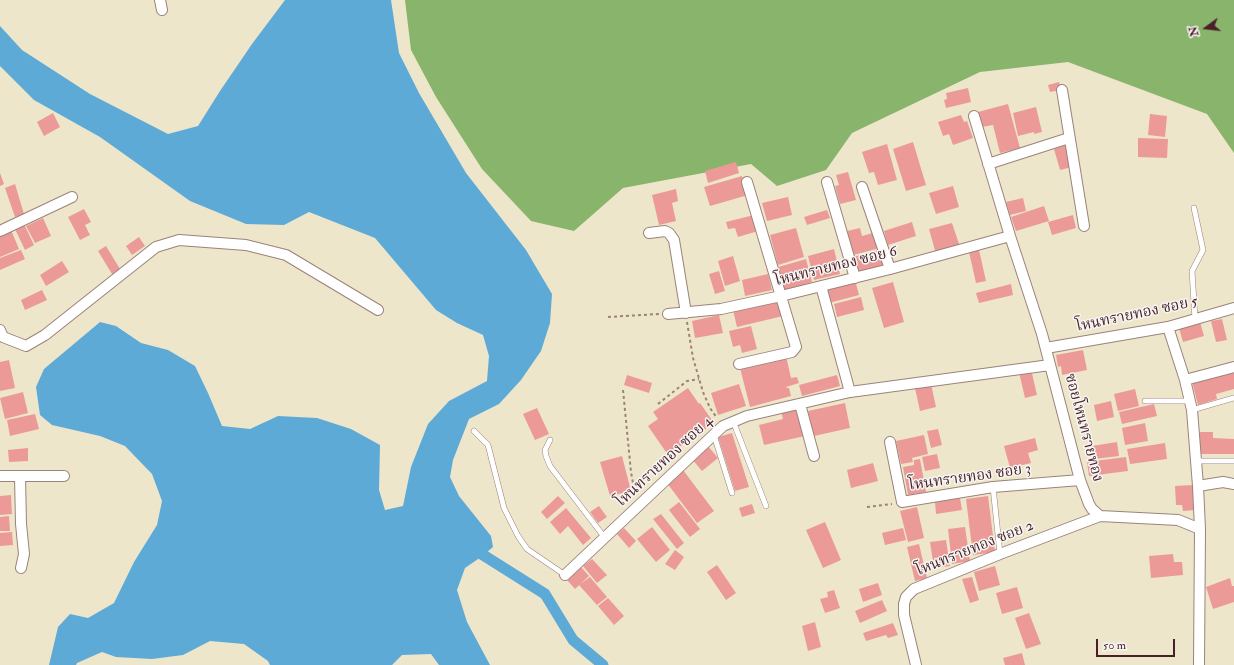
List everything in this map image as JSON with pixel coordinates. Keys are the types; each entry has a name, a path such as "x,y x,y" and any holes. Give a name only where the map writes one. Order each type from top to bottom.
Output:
{"street":[{"path":"1062,90 1084,226"},
{"name":"ซอยโหนทรายทอง","path":"974,116 1010,236 1042,334 1080,480 1089,504 1100,516"},
{"path":"988,164 1069,138"},
{"path":"739,364 792,352 795,344 748,182"},
{"path":"827,182 855,278"},
{"path":"862,187 890,269"},
{"path":"0,231 72,197"},
{"path":"649,233 665,231 669,233 674,240 686,313"},
{"name":"โหนทรายทอง ซอย 6","path":"668,314 721,308 781,296 890,269 1010,236"},
{"path":"0,330 3,337 26,346 45,335 156,247 179,240 246,245 286,255 378,310"},
{"path":"821,286 850,392"},
{"name":"โหนทรายทอง ซอย 5","path":"1046,348 1168,327 1234,308"},
{"path":"1168,327 1185,380 1191,405 1200,529 1199,665"},
{"name":"โหนทรายทอง ซอย 4","path":"565,575 606,538 714,434 723,426 733,421 747,416 850,392 1050,365"},
{"path":"1185,380 1234,367"},
{"path":"800,404 814,456"},
{"name":"โหนทรายทอง ซอย 3","path":"890,442 902,502 993,487 1080,480"},
{"path":"0,476 64,476"},
{"path":"20,476 21,524 24,554 21,568"},
{"path":"1198,486 1222,482 1234,484"},
{"path":"1100,516 1178,520 1200,529"},
{"name":"โหนทรายทอง ซอย 2","path":"916,665 904,615 904,604 906,597 914,589 1100,516"}],"lane":[{"path":"1194,208 1203,250 1192,271 1195,320"},
{"path":"1145,401 1191,405 1234,398"},
{"path":"733,421 766,506"},
{"name":"โหนทรายทอง ซอย 4","path":"474,431 488,445 504,508 518,536 527,549 565,575"},
{"path":"714,434 732,493"},
{"path":"550,440 545,450 550,466 606,538"},
{"path":"1195,461 1234,461"},
{"path":"993,487 1000,554"}],"path":[{"path":"686,313 693,358 703,392 710,408 723,426"},
{"path":"608,317 668,314"},
{"path":"658,404 687,381 699,379"},
{"path":"622,390 631,472 637,507"},
{"path":"867,508 902,502"}],"green space":[{"path":"405,0 1234,0 1234,153 1207,114 1068,62 980,72 852,133 826,170 777,186 751,164 623,188 574,231 531,221 482,169 436,97 411,50"}],"water":[{"path":"285,0 391,0 399,53 419,93 466,173 526,250 552,294 550,323 541,351 521,380 499,404 469,419 453,460 450,477 459,496 491,536 493,547 465,568 457,590 467,622 490,665 439,665 431,654 402,655 392,665 270,665 268,661 244,644 210,641 183,655 152,659 116,657 102,652 77,663 76,665 49,665 58,627 70,614 88,618 114,603 134,562 157,525 162,501 152,474 125,446 100,436 52,425 40,415 36,387 44,369 100,322 116,326 141,343 168,350 195,366 222,426 250,429 278,416 317,418 351,429 380,445 379,490 385,510 403,506 411,467 428,424 449,401 487,381 489,356 483,335 457,323 436,310 375,238 309,212 284,225 246,224 190,201 100,137 34,100 0,66 0,26 22,50 90,94 168,134 198,126 252,44"}],"building":[{"path":"1059,82 1061,90 1050,92 1048,85"},
{"path":"968,88 971,102 946,108 944,100 947,99 946,93"},
{"path":"1008,104 1020,148 1000,153 993,125 982,127 978,112"},
{"path":"1036,107 1042,132 1034,134 1034,132 1018,136 1013,113"},
{"path":"53,113 60,127 44,136 37,122"},
{"path":"1150,114 1167,116 1165,137 1148,135"},
{"path":"961,115 964,122 967,121 973,138 953,145 949,134 943,136 938,122"},
{"path":"1138,138 1168,139 1167,158 1138,157"},
{"path":"913,142 926,185 906,191 893,149"},
{"path":"887,144 897,180 878,185 874,172 869,173 862,152"},
{"path":"1066,145 1072,167 1060,170 1054,149"},
{"path":"736,162 739,173 708,183 705,171"},
{"path":"848,172 856,200 840,204 835,186 839,185 836,175"},
{"path":"0,173 4,184 0,186"},
{"path":"742,176 748,195 710,206 704,187"},
{"path":"15,184 24,214 15,217 5,188"},
{"path":"953,186 959,207 936,214 929,193"},
{"path":"676,189 678,201 672,203 676,221 659,225 652,195"},
{"path":"788,197 792,215 767,221 762,203"},
{"path":"1023,198 1026,211 1010,215 1006,202"},
{"path":"1044,206 1049,221 1016,231 1011,217"},
{"path":"84,209 91,222 85,225 90,235 80,240 68,217"},
{"path":"827,210 830,218 807,225 804,217"},
{"path":"754,215 758,231 738,237 735,228 728,229 726,222"},
{"path":"1073,215 1076,228 1052,235 1048,222"},
{"path":"43,218 51,236 35,243 26,226"},
{"path":"23,222 34,245 25,250 14,227"},
{"path":"912,222 916,236 888,245 884,231"},
{"path":"952,223 960,247 936,254 929,229"},
{"path":"796,228 804,257 778,265 770,235"},
{"path":"860,228 862,236 876,232 880,248 853,255 847,231"},
{"path":"11,230 19,249 0,257 0,234"},
{"path":"139,237 145,246 132,255 126,246"},
{"path":"106,246 120,269 112,274 98,251"},
{"path":"834,249 840,274 814,280 808,256"},
{"path":"21,250 25,259 0,270 0,258"},
{"path":"879,250 884,265 857,272 853,257"},
{"path":"979,250 986,281 976,283 969,252"},
{"path":"733,256 740,281 725,286 718,261"},
{"path":"806,259 812,282 782,291 775,268"},
{"path":"62,261 69,272 46,286 40,275"},
{"path":"719,271 725,291 715,294 709,274"},
{"path":"768,274 772,290 745,296 742,280"},
{"path":"855,280 859,295 829,303 825,288"},
{"path":"893,282 904,322 884,328 872,288"},
{"path":"1011,284 1013,295 979,303 976,293"},
{"path":"42,290 47,300 25,310 21,300"},
{"path":"861,297 864,310 837,317 834,304"},
{"path":"779,299 783,316 737,327 733,310"},
{"path":"719,315 723,333 695,338 692,321"},
{"path":"1222,319 1227,340 1216,342 1211,321"},
{"path":"1200,322 1204,336 1183,342 1179,328"},
{"path":"751,326 757,349 742,353 740,345 733,347 729,331"},
{"path":"1083,350 1087,370 1062,375 1061,366 1058,367 1056,355"},
{"path":"786,356 791,378 797,377 799,383 786,387 789,388 791,396 750,407 740,368"},
{"path":"9,360 15,388 0,391 0,362"},
{"path":"1031,369 1037,395 1025,398 1019,372"},
{"path":"1234,370 1234,389 1216,394 1217,399 1198,405 1192,382"},
{"path":"627,375 652,383 649,393 624,385"},
{"path":"837,375 840,386 802,396 799,385"},
{"path":"739,384 746,406 718,415 711,393"},
{"path":"931,384 936,407 920,411 915,388"},
{"path":"688,388 714,423 668,455 648,426 658,419 653,412"},
{"path":"1135,389 1139,406 1118,411 1114,394"},
{"path":"23,392 28,413 5,419 0,398"},
{"path":"1111,401 1114,417 1097,421 1094,405"},
{"path":"845,403 850,428 814,436 808,411"},
{"path":"1154,404 1157,416 1122,424 1119,412"},
{"path":"798,407 805,436 764,445 759,425 783,419 781,411"},
{"path":"537,408 549,434 535,440 523,414"},
{"path":"35,414 39,429 10,436 7,420"},
{"path":"1145,423 1148,441 1125,445 1122,428"},
{"path":"938,429 942,445 931,448 927,431"},
{"path":"1200,432 1213,432 1213,438 1234,439 1234,454 1200,454"},
{"path":"732,433 749,487 735,491 718,437"},
{"path":"924,435 928,454 912,458 913,462 901,464 896,441"},
{"path":"1035,438 1038,450 1028,453 1031,463 1010,468 1004,446"},
{"path":"1117,442 1119,456 1094,459 1092,446"},
{"path":"1165,443 1167,459 1130,464 1127,449"},
{"path":"707,445 718,458 702,471 691,458"},
{"path":"28,448 28,461 9,462 8,450"},
{"path":"937,454 940,468 925,471 922,457"},
{"path":"622,456 631,491 610,496 600,462"},
{"path":"1126,457 1128,471 1089,476 1087,462"},
{"path":"920,459 926,492 908,495 903,467 914,465 914,460"},
{"path":"873,463 878,481 851,488 847,470"},
{"path":"683,470 714,511 697,523 667,483"},
{"path":"1193,485 1195,510 1183,511 1182,505 1176,505 1175,486"},
{"path":"11,495 12,514 0,515 0,496"},
{"path":"558,496 565,503 547,519 541,512"},
{"path":"988,496 995,552 973,555 966,499"},
{"path":"960,498 962,510 936,514 935,502"},
{"path":"679,502 700,529 690,537 669,510"},
{"path":"752,504 755,513 742,517 739,508"},
{"path":"599,506 607,517 598,523 590,512"},
{"path":"917,507 924,538 908,542 900,511"},
{"path":"566,508 591,538 583,545 568,526 560,534 550,522"},
{"path":"661,514 684,543 677,549 653,519"},
{"path":"9,516 10,531 0,531 0,517"},
{"path":"825,522 841,560 823,568 806,530"},
{"path":"652,527 670,550 656,562 637,539"},
{"path":"965,527 970,561 952,564 948,529"},
{"path":"624,528 636,541 629,548 617,534"},
{"path":"903,528 906,540 885,545 882,533"},
{"path":"12,532 13,545 0,546 0,533"},
{"path":"946,540 950,566 934,568 930,542"},
{"path":"919,544 927,578 915,581 907,547"},
{"path":"675,550 684,557 675,570 665,564"},
{"path":"1173,554 1174,562 1182,562 1183,575 1151,578 1149,556"},
{"path":"592,559 607,575 597,583 583,566"},
{"path":"717,565 736,593 726,600 707,572"},
{"path":"995,566 1000,585 979,591 974,572"},
{"path":"581,567 589,576 575,589 567,580"},
{"path":"590,577 607,597 597,605 579,585"},
{"path":"972,577 979,600 970,603 962,579"},
{"path":"1230,578 1232,586 1234,586 1234,602 1213,609 1206,587"},
{"path":"878,583 882,595 863,602 859,589"},
{"path":"1017,587 1023,608 1002,614 996,593"},
{"path":"834,590 840,608 825,613 820,599 828,597 827,592"},
{"path":"608,598 624,616 614,625 598,606"},
{"path":"882,600 887,611 860,623 855,611"},
{"path":"1029,613 1041,644 1026,649 1015,618"},
{"path":"815,622 821,647 808,651 802,626"},
{"path":"893,623 898,635 888,638 886,635 866,641 863,633"},
{"path":"1022,653 1025,665 1005,665 1003,658"}],"waterway":[{"path":"472,548 545,594 573,640 603,665"}]}
